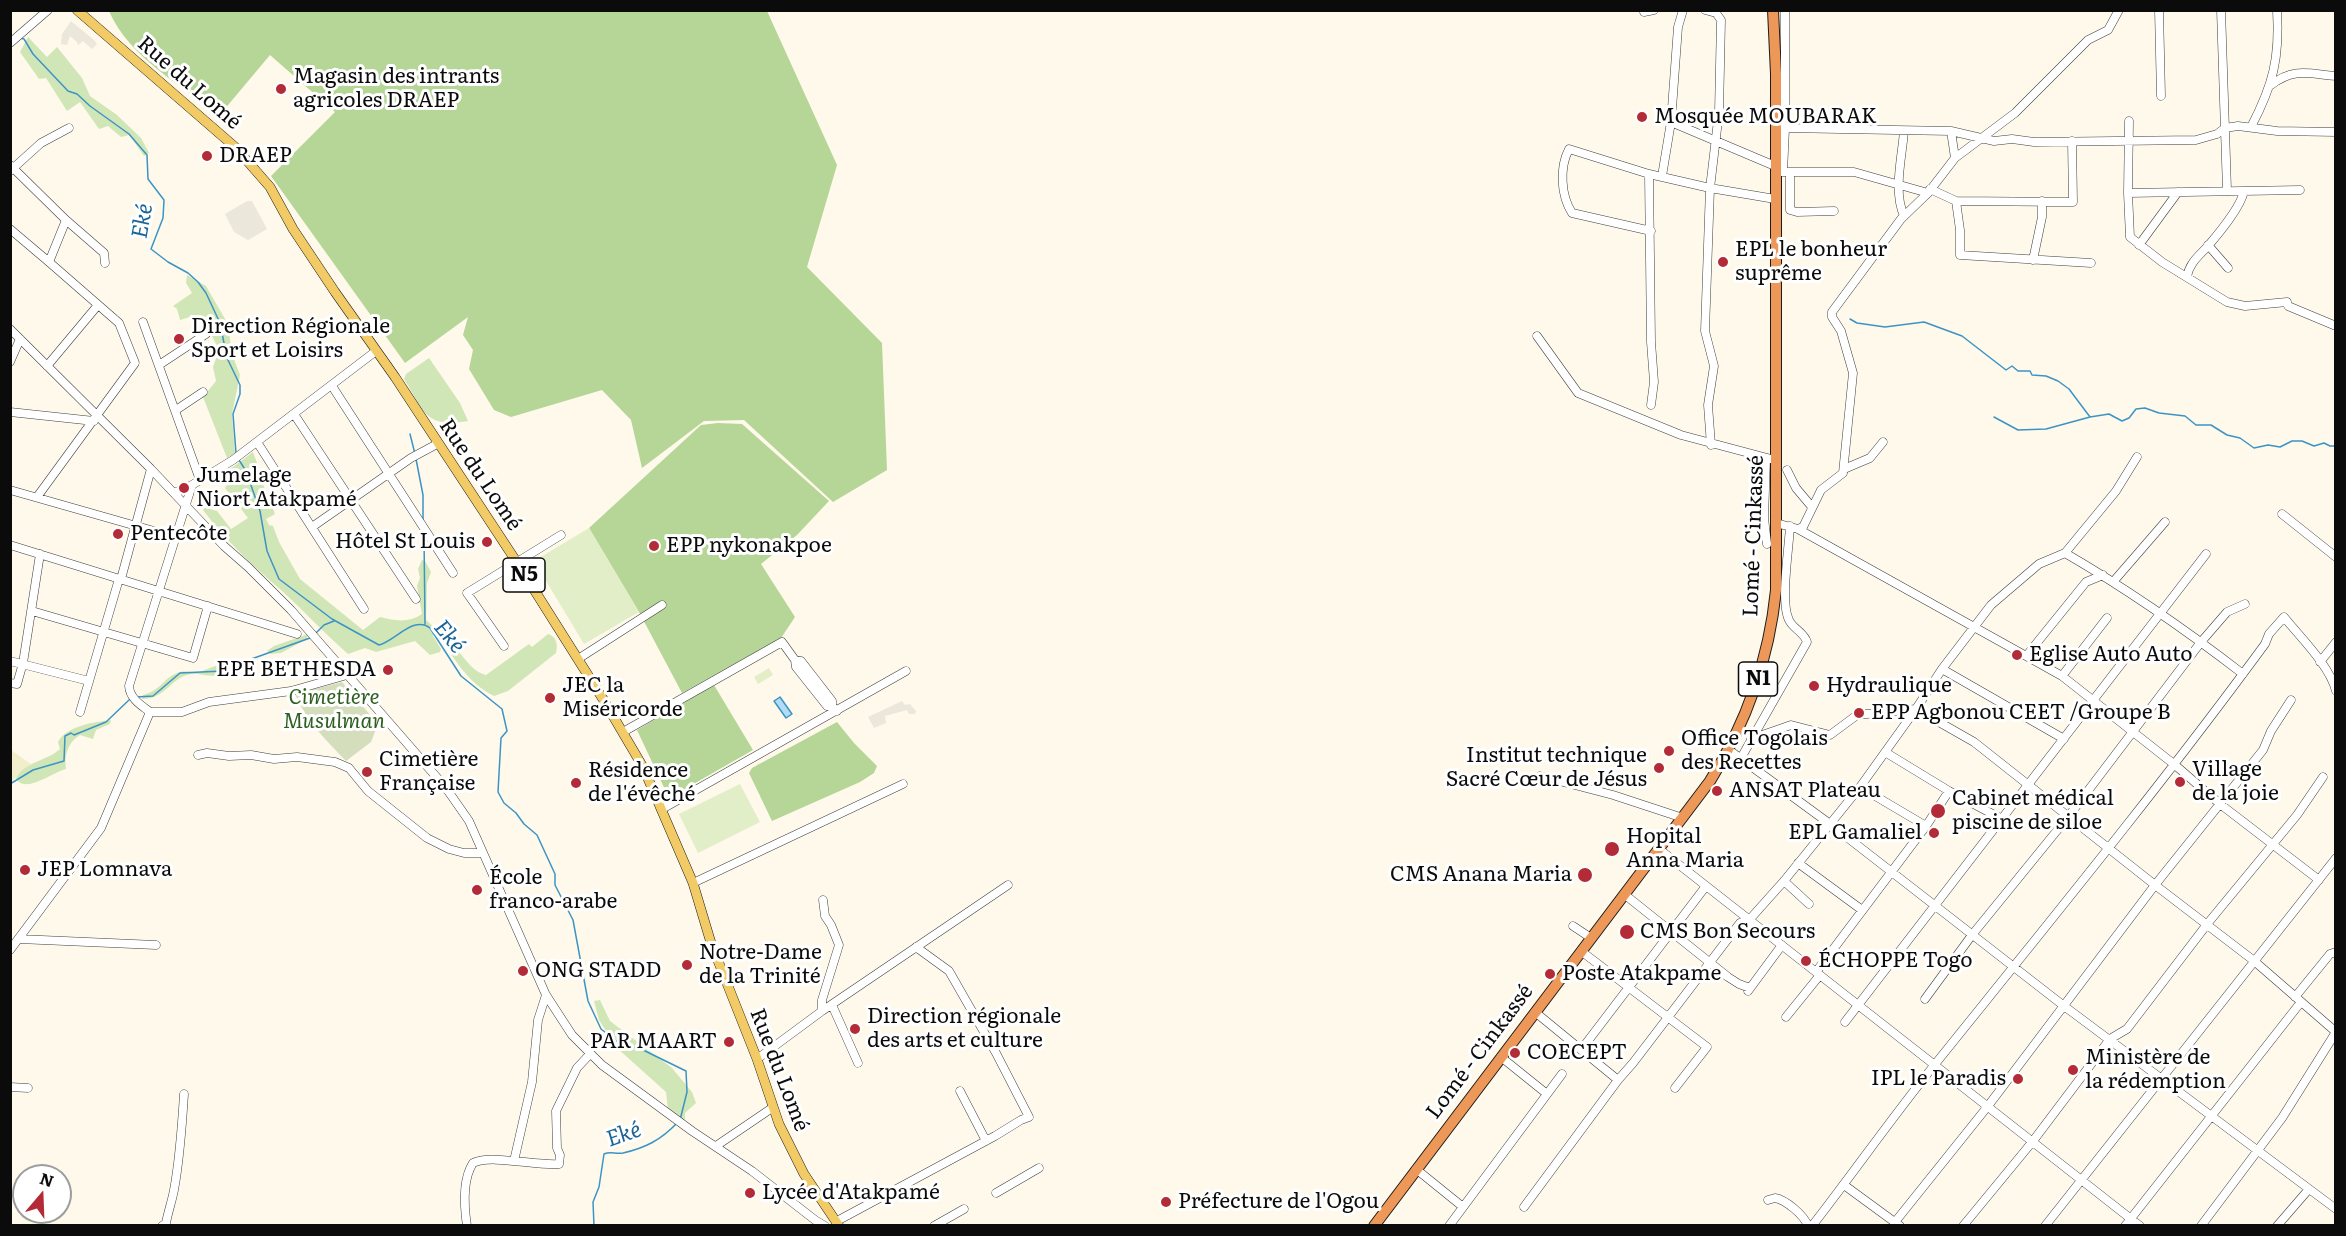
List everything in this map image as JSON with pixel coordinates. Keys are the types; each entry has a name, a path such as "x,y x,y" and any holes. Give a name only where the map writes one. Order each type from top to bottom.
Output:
{"highway":[{"name":"Lomé - Cinkassé","path":"1377,1224 1416,1169 1683,818 1729,750 1747,712 1767,645 1776,590 1776,523 1771,460 1775,199 1781,170 1781,76 1773,10"}],"main road":[{"name":"Rue du Lomé","path":"77,10 247,159 270,187 293,229 516,561 643,767 693,883 711,943 757,1059 772,1108 804,1174 838,1223"}],"street":[{"path":"16,39 48,10"},
{"path":"1644,12 1654,10"},
{"path":"1662,176 1671,122 1678,27 1683,10"},
{"path":"1705,10 1716,13 1721,20 1719,112 1710,188 1705,331 1714,366 1708,405 1711,445"},
{"path":"1785,10 1781,76 1785,128 1781,170 1790,210 1797,212 1834,211"},
{"path":"2159,10 2161,96"},
{"path":"2221,10 2227,190"},
{"path":"2251,127 2271,85 2278,43 2277,10"},
{"path":"1794,528 1803,527 1821,490 1843,473 1844,469 1853,377 1844,338 1839,325 1832,317 1832,312 1904,216 1929,191 1954,158 2015,113 2088,40 2108,30 2117,11"},
{"path":"2271,85 2283,75 2292,73 2336,76"},
{"path":"2129,121 2130,237 2162,262 2227,302 2245,306 2287,302 2288,306 2296,310 2336,326"},
{"path":"1671,122 1781,170 1854,172 1899,186 1929,191 1956,201 2073,202 2072,141"},
{"path":"1785,128 1951,131 1995,141 2012,138 2034,142 2202,140 2225,128 2251,127 2277,131 2336,132"},
{"path":"69,128 41,143 11,168 104,253 105,263"},
{"path":"1904,131 1899,186 1900,207 1904,216"},
{"path":"1951,131 1954,158"},
{"path":"1651,231 1572,213 1565,202 1563,159 1569,149 1649,174 1710,188 1775,199"},
{"path":"1649,174 1650,342 1654,382 1651,405"},
{"path":"2128,193 2300,190"},
{"path":"2187,276 2191,264 2240,202 2244,191"},
{"path":"2139,245 2178,192"},
{"path":"1956,201 1960,230 1960,255 2091,263"},
{"path":"2033,260 2042,217 2042,201"},
{"path":"49,262 66,220"},
{"path":"10,229 119,323 135,363 37,497"},
{"path":"2208,245 2228,267"},
{"path":"47,366 98,305"},
{"path":"143,322 200,480"},
{"path":"10,329 95,419 151,469 224,546 253,571 314,635 446,788 468,821 546,995 564,1025 590,1054 682,1124 752,1171 825,1226"},
{"path":"159,365 206,334"},
{"path":"1537,336 1578,393 1681,435 1771,460 1764,518 1767,544"},
{"path":"10,362 20,339"},
{"path":"174,493 192,485 233,460 376,351"},
{"path":"332,386 453,573"},
{"path":"176,410 203,392"},
{"path":"10,412 95,419"},
{"path":"294,414 416,599"},
{"path":"257,442 364,609"},
{"path":"1844,469 1869,458 1883,442"},
{"path":"312,527 389,473 437,444"},
{"path":"1524,1207 1618,1080 1740,923 1750,920 1860,787 1942,669 1991,605 2039,564 2065,553 2116,491 2137,456"},
{"path":"80,712 151,469"},
{"path":"1787,470 1796,488 1812,507"},
{"path":"192,485 129,687 134,700 150,712 182,712 209,702 291,691 347,675"},
{"path":"10,490 175,537"},
{"path":"2282,514 2336,557"},
{"path":"2113,582 2165,522"},
{"path":"1776,523 1794,528 2062,676 2175,765 2220,804 2319,880"},
{"path":"1741,758 1807,642 1805,635 1790,623 1785,607 1794,528"},
{"path":"504,646 467,592 561,535"},
{"path":"10,545 297,634"},
{"path":"2065,553 2103,575 2202,642 2243,674"},
{"path":"10,683 17,684 23,663 40,554"},
{"path":"1845,1022 2206,554"},
{"path":"2027,655 2086,582 2103,575"},
{"path":"1925,999 1972,934 2068,817 2202,642 2227,612 2245,604"},
{"path":"578,660 662,605"},
{"path":"32,611 193,658 208,606"},
{"path":"1768,1200 1775,1198 1790,1204 1810,1226 1935,1065 2175,765 2265,644 2269,634 2284,617 2334,681 2336,691"},
{"path":"2062,676 2107,618"},
{"path":"623,732 782,642 795,660 801,661 832,701 834,708"},
{"path":"2320,662 2336,642"},
{"path":"10,661 89,681"},
{"path":"1942,669 2064,739"},
{"path":"662,809 834,708 906,671"},
{"path":"1844,1185 1897,1224 2155,885 2263,750 2271,731 2291,700"},
{"path":"1751,739 1791,726 1830,735 1857,715 1916,709 1974,742 2029,784 2107,848 2208,923 2336,1032 2282,1118 2201,1226"},
{"path":"10,950 101,828 150,712"},
{"path":"1729,750 1892,871 2064,1006 2336,1209"},
{"path":"1885,752 1949,791 2002,819"},
{"path":"198,755 207,753 229,756 251,755 274,759 297,757 335,762 349,768 377,799 427,838 449,849 464,853 483,853"},
{"path":"1540,776 1613,795 1683,818"},
{"path":"1963,1226 2033,1142 2110,1040 2127,1029 2208,923 2273,845 2323,777"},
{"path":"693,883 903,784"},
{"path":"1860,787 1926,826"},
{"path":"1786,1017 1862,910 1926,826 1949,791"},
{"path":"1659,849 2140,1226"},
{"path":"2045,1226 2253,960 2336,858"},
{"path":"1798,862 1862,910"},
{"path":"1784,881 1809,904"},
{"path":"757,1059 822,1011 1008,885"},
{"path":"1581,1050 1706,886"},
{"path":"1624,894 1710,963 1749,989 1782,945"},
{"path":"822,1011 822,1000 839,945 825,916 823,900"},
{"path":"1574,926 1591,938"},
{"path":"19,939 156,945"},
{"path":"838,1223 1029,1117 996,1053 949,971 916,947"},
{"path":"1581,951 1707,1047 1675,1088"},
{"path":"2125,1226 2212,1115 2330,954 2336,952"},
{"path":"514,1161 532,1082 538,1020 546,995"},
{"path":"832,1005 858,1063"},
{"path":"1535,1012 1618,1080"},
{"path":"466,1226 464,1205 470,1166 476,1161 559,1164 556,1111 577,1068 590,1054"},
{"path":"1501,1057 1547,1094"},
{"path":"1449,1226 1562,1074"},
{"path":"10,1087 28,1088"},
{"path":"960,1091 986,1141"},
{"path":"162,1226 166,1223 174,1190 181,1146 184,1094"},
{"path":"716,1146 772,1108"},
{"path":"996,1193 1039,1168"},
{"path":"1416,1169 1463,1207"},
{"path":"2277,1226 2309,1189"},
{"path":"934,1226 964,1209"}],"shaded area":[{"path":"71,21 97,44 92,49 83,41 78,45 70,36 67,45 61,44 62,34"},
{"path":"247,201 252,201 267,229 248,240 234,232 225,214"},
{"path":"902,701 905,705 910,704 916,711 915,714 909,714 907,710 885,716 886,723 874,728 868,717"},
{"path":"11,750 31,764 11,782"}],"green space":[{"path":"109,11 767,11 837,165 807,267 882,343 887,470 833,502 744,420 704,421 642,468 631,420 602,390 511,417 494,410 469,369 473,350 463,335 468,317 405,363 271,176 335,112 270,55 218,117 143,57 118,28"},
{"path":"28,37 47,57 57,47 82,78 90,96 117,115 141,138 149,153 144,156 129,135 121,137 108,126 99,129 80,102 67,111 46,78 39,79 20,52"},
{"path":"187,275 206,286 228,324 232,354 240,375 232,414 235,453 227,458 203,397 216,381 213,367 219,350 205,322 196,315 180,320 177,309 173,306 192,293 186,283"},
{"path":"429,358 460,403 468,421 442,422 427,415 422,409 404,379 406,374"},
{"path":"742,424 829,501 797,535 761,564 795,617 781,638 682,693 639,612 589,528 701,425"},
{"path":"253,452 259,468 258,472 275,514 266,519 269,525 273,526 279,542 300,579 363,630 380,617 402,620 412,619 422,614 417,586 420,578 418,569 422,560 425,561 431,572 427,583 426,620 435,628 433,636 441,649 440,652 430,655 415,641 376,652 365,648 348,654 230,542 203,510 203,507 217,511 231,529 248,518 225,488 232,478 229,470"},
{"path":"589,528 639,612 584,644 534,561"},
{"path":"308,634 307,639 281,653 271,654 267,651 274,646"},
{"path":"548,634 556,642 556,653 508,691 494,696 469,678 439,636 452,644 473,668 486,675 529,644 532,647"},
{"path":"220,665 224,673 215,676 187,675 176,680 156,696 142,699 143,695 154,691 178,673 198,672"},
{"path":"769,668 773,675 758,684 754,677"},
{"name":"Cimetière Musulman","path":"342,682 378,724 371,742 346,761 311,722 295,694"},
{"path":"714,685 753,750 669,798 637,730"},
{"path":"111,720 110,724 96,730 93,739 80,735 72,741 66,754 66,769 32,783 20,783 16,778 25,768 60,749 58,742 67,732 82,726"},
{"path":"837,722 877,766 874,773 860,782 772,821 749,773 752,768"},
{"path":"740,784 760,822 698,853 679,814"},
{"path":"600,1000 610,1021 672,1068 692,1092 696,1103 685,1113 685,1122 668,1110 666,1092 617,1048 599,1020 594,1001"}],"water":[{"path":"780,697 792,714 786,718 774,701"}],"waterway":[{"name":"Eké","path":"20,38 24,39 33,54 68,91 77,94 129,134 147,155 148,179 164,200 163,218 151,249 188,273 206,293 220,323 227,358 240,385 240,394 233,414 236,453"},
{"path":"1850,319 1857,323 1885,327 1924,322 1962,336 2006,370 2012,366 2018,371 2030,371 2032,375 2046,376 2058,381 2069,389 2090,417 2109,414 2122,421 2129,418 2136,409 2145,408 2159,413 2185,416 2196,425 2211,425 2227,435 2240,438 2254,448 2268,445 2280,447 2292,441 2302,441 2314,446 2324,443 2336,446"},
{"path":"1994,417 2018,430 2046,429 2090,417"},
{"path":"410,434 415,454"},
{"path":"416,459 423,495 423,522"},
{"name":"Eké","path":"239,460 246,471 260,511 267,551 279,579 332,619 379,645 411,627 424,625 430,628 461,676 502,709 507,731 501,738 498,792 504,803 537,835 555,874 555,885 573,920 588,1001 601,1029 619,1043 643,1050 686,1071 687,1092 680,1120"},
{"path":"424,536 425,624"},
{"path":"316,633 324,625 334,621"},
{"path":"137,697 153,696 180,673 223,671 231,663 243,662 310,638"},
{"path":"10,784 33,770 64,761 65,736 71,733 74,735 106,722 129,700"},
{"name":"Eké","path":"594,1226 593,1202 599,1187 604,1154 623,1153 646,1146 659,1139 677,1123"}],"place":[{"name":"Magasin des intrants agricoles DRAEP","path":"281,89"},
{"name":"Mosquée MOUBARAK","path":"1642,117"},
{"name":"DRAEP","path":"207,156"},
{"name":"EPL le bonheur suprême","path":"1723,262"},
{"name":"Direction Régionale Sport et Loisirs","path":"179,339"},
{"name":"Jumelage Niort Atakpamé","path":"184,488"},
{"name":"Pentecôte","path":"118,534"},
{"name":"Hôtel St Louis","path":"487,542"},
{"name":"EPP nykonakpoe","path":"654,546"},
{"name":"Eglise Auto Auto","path":"2017,655"},
{"name":"EPE BETHESDA","path":"388,670"},
{"name":"Hydraulique","path":"1814,686"},
{"name":"JEC la Miséricorde","path":"550,698"},
{"name":"EPP Agbonou CEET /Groupe B","path":"1859,713"},
{"name":"Office Togolais des Recettes","path":"1669,751"},
{"name":"Institut technique Sacré Cœur de Jésus","path":"1659,768"},
{"name":"Cimetière Française","path":"367,772"},
{"name":"Village de la joie","path":"2180,782"},
{"name":"Résidence de l'évêché","path":"576,783"},
{"name":"ANSAT Plateau","path":"1717,791"},
{"name":"Cabinet médical piscine de siloe","path":"1938,811"},
{"name":"EPL Gamaliel","path":"1934,833"},
{"name":"Hopital Anna Maria","path":"1612,849"},
{"name":"JEP Lomnava","path":"25,870"},
{"name":"CMS Anana Maria","path":"1585,875"},
{"name":"École franco-arabe","path":"477,890"},
{"name":"CMS Bon Secours","path":"1627,932"},
{"name":"ÉCHOPPE Togo","path":"1806,961"},
{"name":"Notre-Dame de la Trinité","path":"687,965"},
{"name":"ONG STADD","path":"523,971"},
{"name":"Poste Atakpame","path":"1550,974"},
{"name":"Direction régionale des arts et culture","path":"855,1029"},
{"name":"PAR MAART","path":"729,1042"},
{"name":"COECEPT","path":"1515,1053"},
{"name":"Ministère de la rédemption","path":"2073,1070"},
{"name":"IPL le Paradis","path":"2018,1079"},
{"name":"Lycée d'Atakpamé","path":"750,1193"},
{"name":"Préfecture de l'Ogou","path":"1166,1202"}]}
